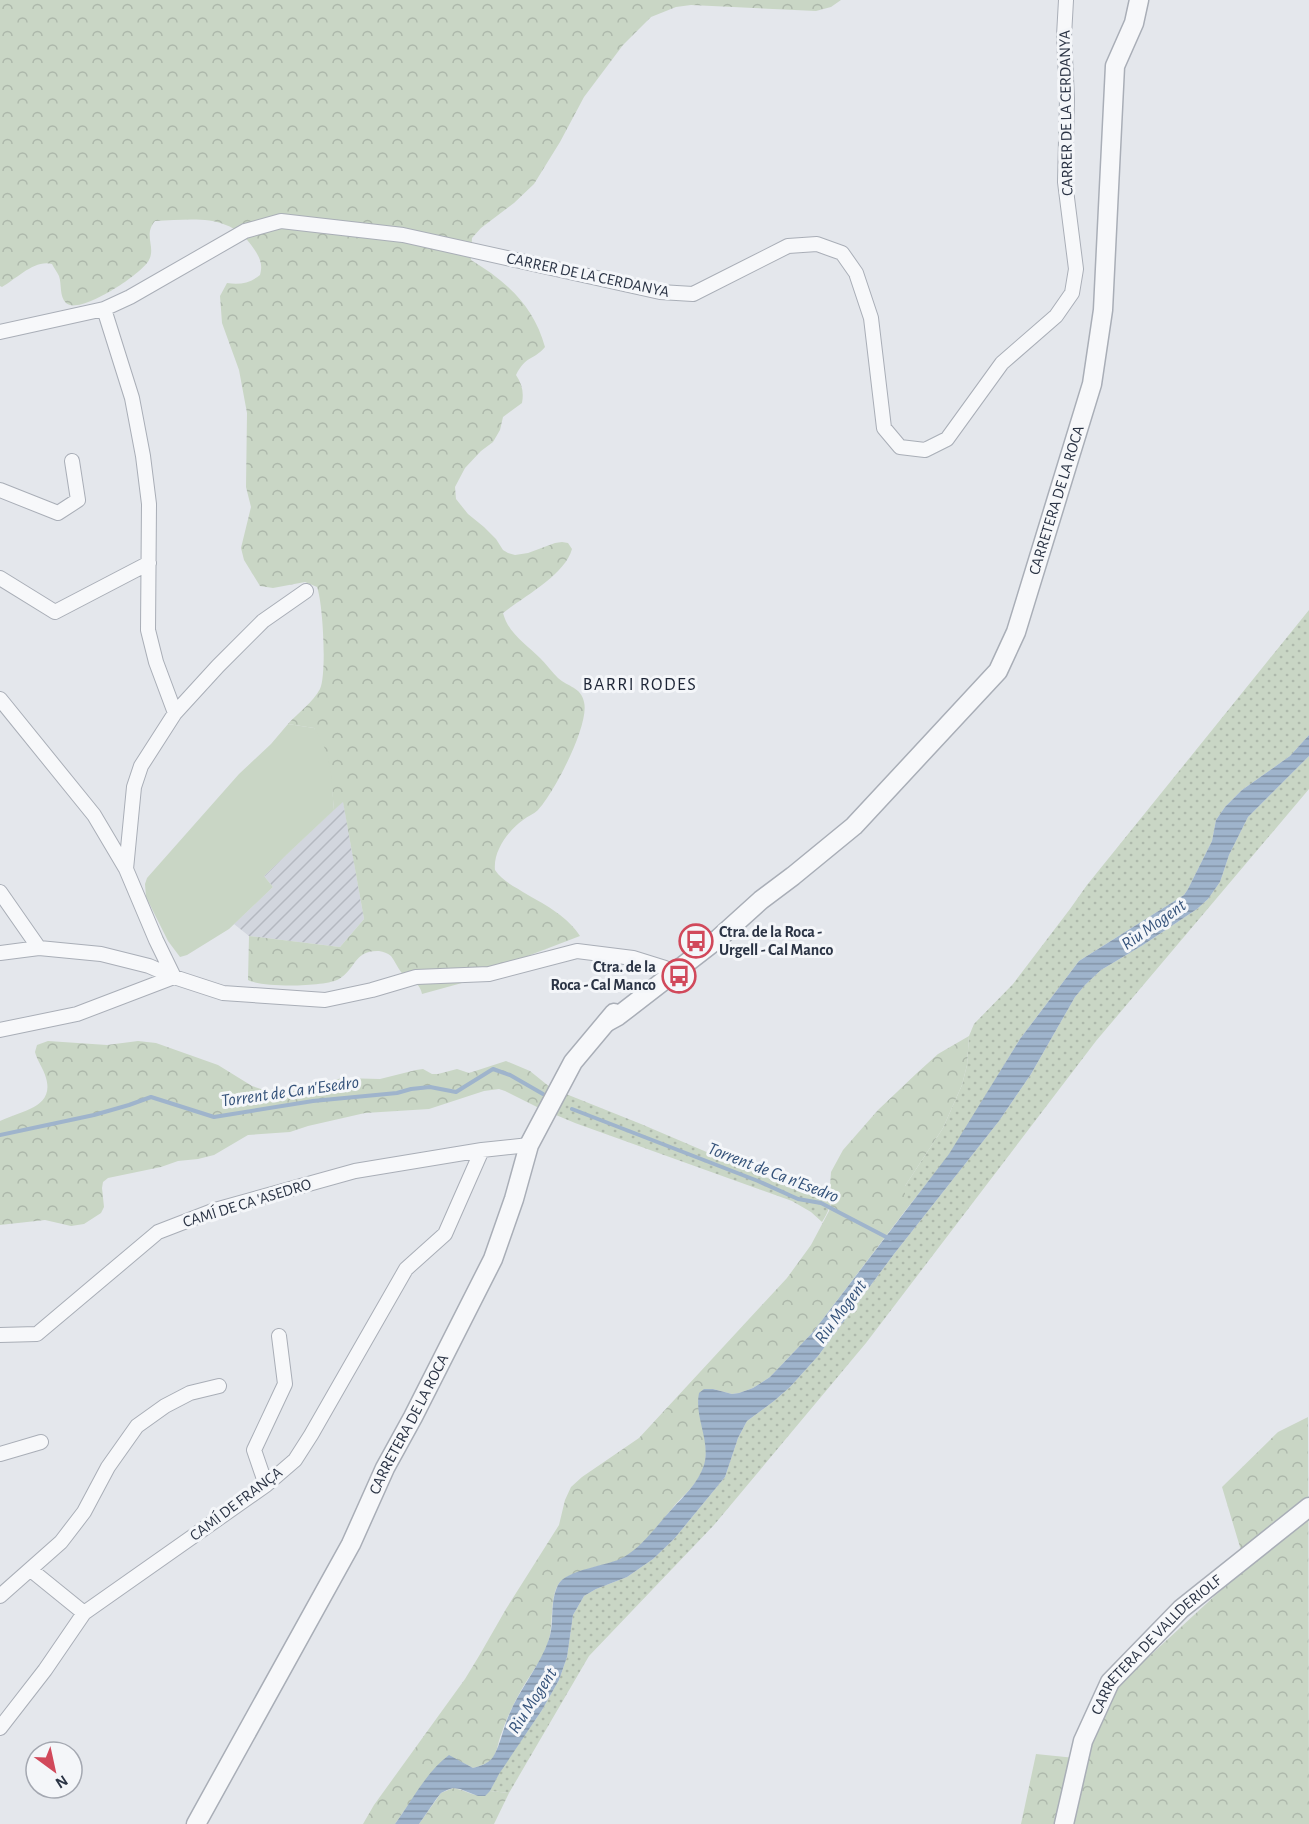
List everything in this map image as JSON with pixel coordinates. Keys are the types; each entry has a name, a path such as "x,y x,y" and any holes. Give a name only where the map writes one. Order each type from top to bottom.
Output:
{"street":[{"name":"CARRER DE LA CERDANYA","path":"0,332 104,309 130,297 244,231 281,221 403,235 660,292 693,294 788,246 818,244 842,253 856,273 871,318 884,428 900,447 925,450 947,439 1002,363 1056,316 1072,293 1076,269 1065,182 1067,99 1064,36 1066,0"},
{"name":"CARRETERA DE LA ROCA","path":"607,1022 618,1016 719,938 761,900 854,826 998,671 1016,632 1092,384 1103,309 1115,66 1134,23 1139,0"},
{"path":"104,309 132,398 143,456 149,504 148,630 156,662 175,713"},
{"path":"0,490 58,513 78,501 72,461"},
{"path":"0,578 55,612 148,563"},
{"path":"126,869 134,787 141,766 175,713 263,621 306,591"},
{"path":"0,699 94,815 126,869 174,977"},
{"path":"0,892 39,948"},
{"name":"CARRETERA DE LA ROCA","path":"196,1824 351,1544 385,1468 493,1259 514,1199 529,1145 573,1062 620,1005 736,915 754,902 761,900"},
{"path":"0,953 39,948 101,954 149,966 223,993 326,1000 416,977 489,974 577,951 633,958 665,968"},
{"path":"0,1030 78,1014 174,977"},
{"name":"CAMÍ DE CA 'ASEDRO","path":"0,1335 37,1334 158,1232 215,1210 355,1171 482,1150 529,1145"},
{"name":"CAMÍ DE FRANÇA","path":"0,1728 45,1670 84,1613 266,1485 295,1460 406,1269 445,1234 482,1150"},
{"path":"266,1485 254,1450 285,1384 279,1336"},
{"path":"0,1596 61,1542 84,1512 108,1467 137,1426 165,1406 190,1393 219,1386"},
{"path":"0,1454 41,1442"},
{"name":"CARRETERA DE VALLDERIOLF","path":"1064,1824 1083,1741 1110,1682 1181,1609 1309,1507"},
{"path":"31,1570 84,1613"}],"shaded area":[{"path":"343,801 364,919 340,947 249,936 234,924 273,887 264,876"}],"green space":[{"path":"0,0 841,0 831,7 816,11 691,5 676,7 651,17 623,45 584,97 534,184 472,238 471,260 496,277 517,296 534,319 545,347 526,361 516,375 522,388 522,403 503,417 500,430 493,442 465,468 455,487 456,499 508,553 515,555 528,553 562,542 568,543 572,549 561,568 503,613 505,620 518,638 558,678 580,693 584,702 582,726 561,774 538,810 517,825 507,836 496,856 495,870 506,881 563,918 580,936 462,983 422,994 419,986 401,972 391,956 379,951 360,957 345,975 332,982 280,985 255,983 248,980 249,936 340,947 364,919 343,802 334,810 332,789 314,728 288,724 313,698 320,689 322,681 323,638 317,587 305,582 273,588 260,586 244,560 241,548 251,507 246,487 247,413 239,370 222,323 220,296 227,283 245,283 260,275 260,261 244,237 234,229 222,224 197,220 155,221 150,231 151,255 149,260 123,283 96,299 83,304 66,303 59,276 52,264 46,263 32,267 2,287 0,286"},
{"path":"1309,610 1309,735 1290,756 1242,790 1225,807 1216,820 1212,841 1184,895 1079,961 1020,1039 950,1154 905,1211 905,1186 943,1128 962,1085 967,1065 969,1036 974,1024 1013,984 1087,885"},
{"path":"288,724 314,728 320,738 330,767 334,810 264,876 273,887 229,929 180,957 168,941 146,897 147,878 239,774 271,744"},
{"path":"1309,756 1309,789 1096,1041 866,1343 714,1525 589,1656 509,1793 490,1791 499,1773 542,1710 559,1680 567,1657 573,1615 584,1596 627,1577 653,1559 674,1539 725,1477 738,1438 747,1421 790,1387 818,1356 894,1254 999,1121 1031,1074 1075,997 1101,970 1143,945 1197,909 1208,899 1220,882 1229,855 1248,817"},
{"path":"969,1036 967,1065 962,1085 943,1128 905,1186 905,1211 813,1332 770,1377 753,1388 739,1393 732,1394 713,1389 698,1400 705,1439 705,1463 695,1483 647,1538 619,1560 579,1572 560,1582 555,1593 546,1649 511,1709 493,1758 473,1768 449,1756 427,1779 395,1824 363,1824 374,1805 465,1679 559,1525 565,1500 571,1487 639,1438 787,1278 811,1245 829,1211 832,1199 831,1172 843,1150 878,1110 938,1054"},
{"path":"48,1041 107,1045 138,1041 156,1043 218,1065 252,1086 264,1090 295,1091 342,1078 380,1079 423,1069 432,1074 457,1069 469,1073 506,1061 530,1071 551,1088 537,1107 499,1089 484,1091 429,1109 365,1113 290,1132 248,1135 214,1155 108,1178 103,1182 104,1207 101,1213 84,1224 71,1226 45,1220 0,1225 0,1121 34,1107 45,1096 46,1078 35,1052 37,1045"},
{"path":"551,1088 784,1185 810,1194 830,1186 831,1200 827,1213 822,1222 811,1212 792,1201 575,1123 537,1107"},
{"path":"1308,1417 1309,1824 1021,1824 1036,1754 1085,1759 1116,1687 1246,1567 1222,1487 1278,1432"},
{"path":"453,1788 477,1795 490,1791 509,1793 494,1824 419,1824 441,1793"}],"water":[{"name":"Riu Mogent","path":"1309,735 1309,756 1248,817 1229,855 1220,882 1208,899 1197,909 1143,945 1101,970 1085,985 1075,997 1031,1074 999,1121 894,1254 818,1356 790,1387 747,1421 738,1438 725,1477 674,1539 653,1559 627,1577 584,1596 573,1615 567,1657 559,1680 490,1791 485,1796 478,1796 460,1789 447,1790 441,1793 419,1824 395,1824 426,1778 449,1755 473,1768 486,1763 493,1757 514,1705 545,1649 551,1633 555,1592 558,1585 578,1571 617,1560 631,1552 650,1535 694,1483 701,1472 706,1456 698,1402 699,1393 704,1389 713,1389 732,1394 753,1388 770,1377 813,1332 949,1154 1020,1039 1079,961 1184,895 1212,841 1216,820 1225,807 1242,790 1290,756"}],"waterway":[{"name":"Torrent de Ca n'Esedro","path":"0,1135 94,1115 151,1097 214,1117 313,1101 397,1093 430,1087 456,1092 493,1069 510,1075 543,1094"},
{"name":"Torrent de Ca n'Esedro","path":"572,1109 758,1181 798,1199 821,1203 890,1239"}],"place":[{"name":"Ctra. de la Roca - Urgell - Cal Manco","path":"696,941"},
{"name":"Ctra. de la Roca - Cal Manco","path":"679,976"}],"district":[{"name":"BARRI RODES","path":"640,685"}]}
